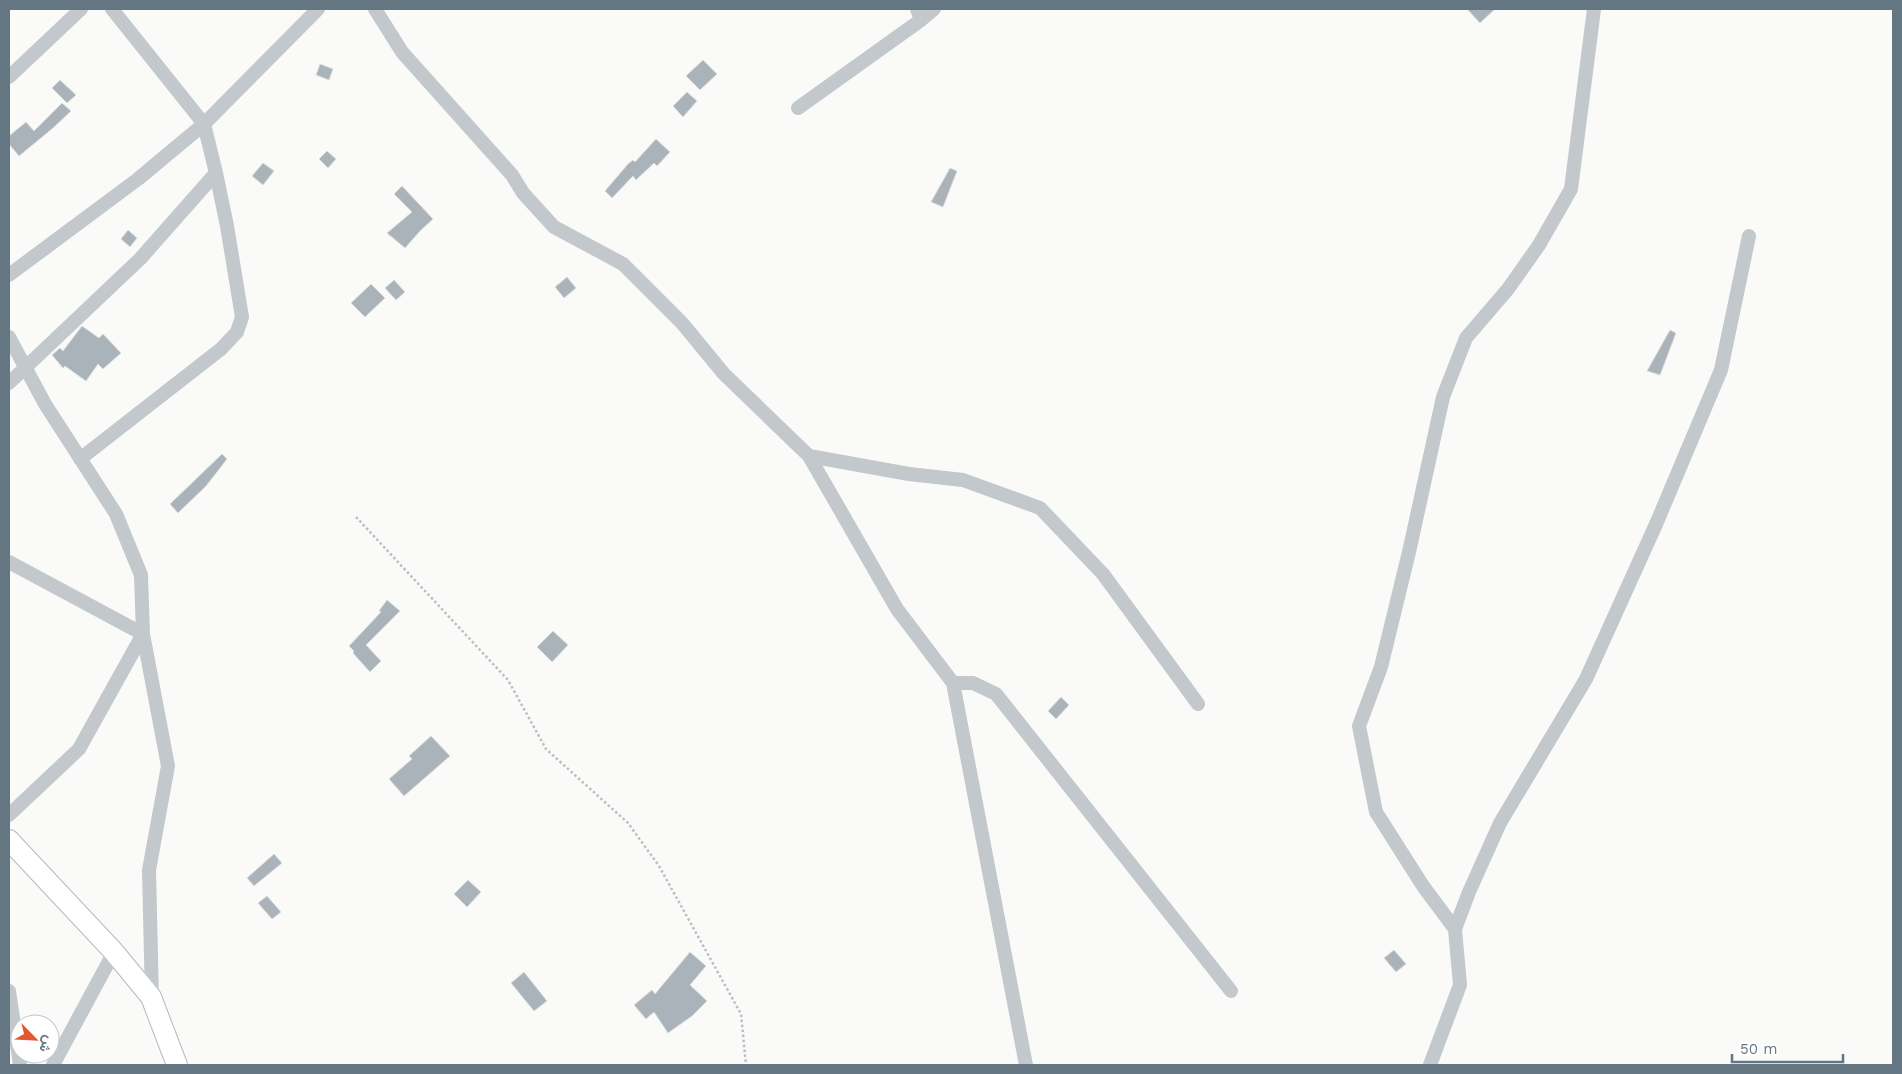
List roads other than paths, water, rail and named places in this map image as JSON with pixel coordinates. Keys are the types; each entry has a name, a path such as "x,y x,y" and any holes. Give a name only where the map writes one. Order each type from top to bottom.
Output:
{"main road":[{"path":"9,840 114,952 151,997 177,1065"}],"street":[{"path":"9,77 81,9"},
{"path":"80,458 221,350 236,332 242,317 216,173 204,124 112,9"},
{"path":"9,275 138,179 204,124 318,9"},
{"path":"376,9 402,52 512,176 523,193 549,222 554,227 623,264 682,324 724,374 809,456 897,609 953,683 1026,1065"},
{"path":"798,108 919,14 934,9"},
{"path":"1455,929 1423,886 1376,812 1359,726 1381,667 1409,552 1443,397 1466,338 1508,289 1539,244 1571,189 1594,9"},
{"path":"9,383 140,259 216,173"},
{"path":"1430,1065 1460,986 1455,929 1469,892 1500,823 1586,679 1657,522 1721,370 1749,236"},
{"path":"9,337 45,404 116,514 141,574 143,634 168,766 149,870 151,997 166,1065"},
{"path":"809,456 909,474 963,480 1040,508 1103,574 1198,704"},
{"path":"9,562 143,634"},
{"path":"9,815 79,749 143,634"},
{"path":"953,683 974,683 996,694 1231,991"},
{"path":"53,1065 114,952"},
{"path":"9,992 20,1065"}]}
